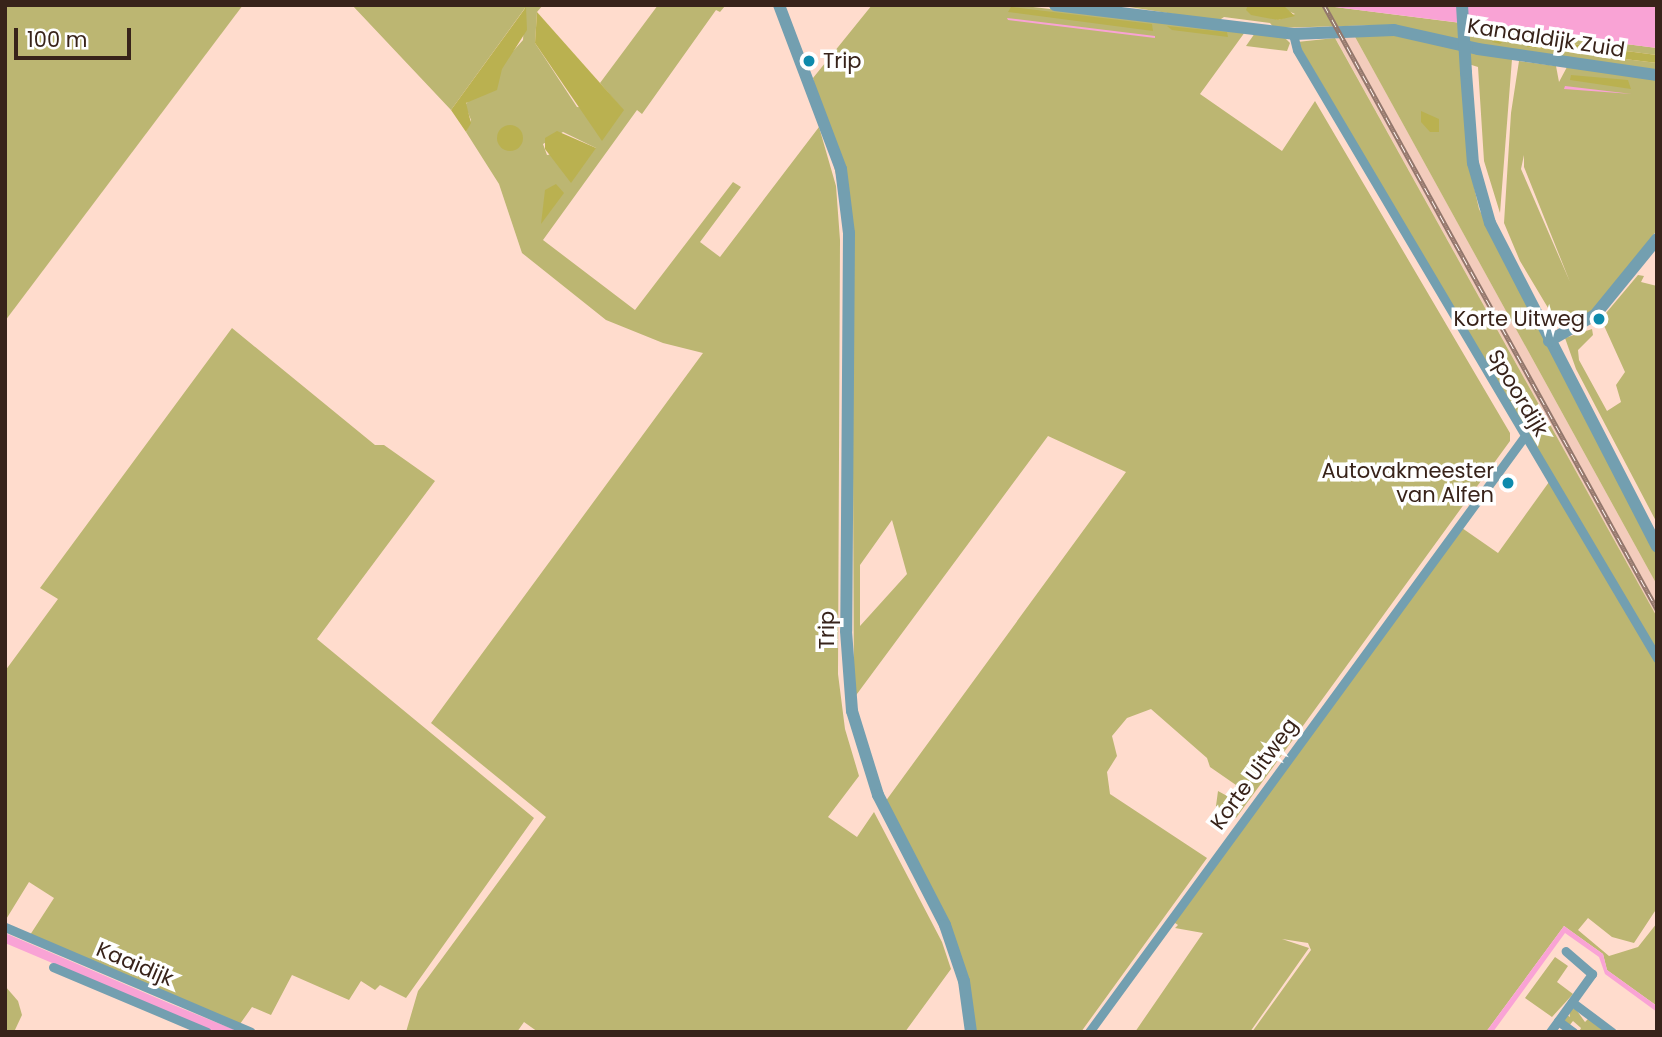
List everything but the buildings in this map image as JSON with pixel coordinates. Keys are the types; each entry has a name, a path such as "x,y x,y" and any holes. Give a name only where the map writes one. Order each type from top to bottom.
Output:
{"street":[{"name":"Trip","path":"779,5 841,169 849,233 846,631 852,711 878,795 945,925 964,981 971,1032"},
{"name":"Kanaaldijk Zuid","path":"1055,5 1293,34 1394,30 1491,51 1657,75"},
{"path":"1462,5 1471,148 1484,207 1549,341 1657,546"},
{"name":"Spoordijk","path":"1293,34 1297,50 1524,437 1657,657"},
{"path":"1549,341 1595,315 1657,239"},
{"name":"Korte Uitweg","path":"1089,1032 1524,437"},
{"name":"Kaaidijk","path":"5,927 251,1032"},
{"path":"1550,1032 1592,974 1566,951"},
{"path":"53,967 207,1032"},
{"path":"1572,1002 1612,1032"},
{"path":"1558,1021 1573,1032"}],"shaded area":[{"path":"5,5 243,5 5,321"},
{"path":"352,5 543,5 537,12 535,43 577,107 623,110 600,83 658,5 725,6 720,12 716,10 642,114 637,110 543,240 635,310 733,182 741,187 700,242 720,257 819,127 836,186 840,240 838,674 845,729 859,776 828,817 857,837 874,812 942,942 951,969 905,1032 538,1032 524,1022 517,1032 406,1032 418,991 546,817 431,723 703,353 663,343 606,320 522,253 499,184 466,132 471,120 465,105 523,40 525,8 451,110","holes":["563,132 596,148 547,155 543,144"]},
{"path":"872,5 1016,5 1245,32 1200,94 1282,151 1315,101 1510,433 1510,441 1236,818 1216,806 1218,791 1229,797 1236,785 1210,767 1207,758 1151,709 1127,718 1112,736 1117,756 1107,772 1110,794 1207,858 1081,1032 975,1032 964,968 885,802 1126,472 1048,436 854,698 852,242 813,78","holes":["892,520 907,574 860,626 860,565"]},
{"path":"1117,5 1248,5 1278,20 1295,14 1275,5 1319,5 1657,48 1657,55 1496,34 1505,40 1529,42 1528,47 1657,63 1657,70 1485,46 1381,25 1274,28 1270,23 1224,17 1218,21"},
{"path":"1248,5 1285,7 1295,16 1278,20 1251,15 1246,10"},
{"path":"1317,5 1337,5 1374,71 1657,585 1657,617"},
{"path":"1319,5 1657,5 1657,48 1478,25"},
{"path":"526,7 527,30 502,69 497,90 466,103 471,123 466,132 451,110"},
{"path":"1011,7 1152,24 1153,31 1008,12"},
{"path":"537,12 624,110 602,141 535,43"},
{"path":"1007,18 1155,36 1155,38 1008,20"},
{"path":"1167,26 1227,32 1228,37 1172,30"},
{"path":"1255,33 1283,36 1290,43 1287,51 1246,46"},
{"path":"1496,34 1657,55 1657,63 1527,47 1528,42 1505,40 1500,44 1492,42"},
{"path":"1354,35 1397,36 1512,59 1500,213 1484,161 1478,67 1462,62 1469,164 1479,209 1657,554 1657,585"},
{"path":"1335,38 1657,617 1657,654 1297,42"},
{"path":"1519,61 1556,66 1559,82 1567,67 1657,80 1657,230 1594,312 1560,328 1520,261 1504,223 1511,113","holes":["1524,155 1524,167 1570,282 1521,169"]},
{"path":"1571,75 1628,80 1631,89 1570,80"},
{"path":"1565,86 1632,94 1564,89"},
{"path":"1421,111 1439,119 1439,132 1430,132 1421,122"},
{"path":"510,125 519,129 523,138 519,147 510,151 501,147 497,138 501,129"},
{"path":"557,131 596,148 571,183 545,149 545,138"},
{"path":"556,184 564,193 541,224 545,190"},
{"path":"1638,275 1644,276 1641,282 1657,286 1657,523 1576,369 1565,338 1592,329 1593,335 1578,350 1579,360 1607,411 1621,402 1616,385 1625,372 1601,319"},
{"path":"232,328 375,445 384,445 435,481 317,639 534,818 406,998 380,985 375,990 361,981 349,1000 292,975 271,1015 252,1007 240,1024 30,935 54,898 29,882 5,921 5,671 58,599 40,588"},
{"path":"1549,482 1657,662 1657,908 1634,943 1612,937 1588,918 1578,930 1609,956 1638,947 1657,923 1657,1006 1607,970 1603,954 1564,926 1486,1032 1252,1032 1311,950 1308,943 1282,939 1309,948 1250,1032 1135,1032 1203,933 1175,928 1178,925 1172,921 1462,528 1498,553"},
{"path":"1564,926 1603,954 1607,970 1657,1006 1657,1012 1605,974 1599,957 1565,933 1493,1032 1486,1032"},
{"path":"5,933 240,1032 215,1032 5,943"},
{"path":"1555,957 1568,966 1557,982 1573,994 1552,1017 1525,998"},
{"path":"5,986 18,1001 22,1015 14,1032 5,1032"},
{"path":"1575,1008 1585,1022 1589,1018 1608,1032 1579,1032 1581,1028 1573,1021 1569,1026 1564,1021 1566,1014 1570,1017 1569,1010"}],"railway":[{"path":"1324,5 1657,609"}],"place":[{"name":"Trip","path":"809,61"},
{"name":"Korte Uitweg","path":"1599,319"},
{"name":"Autovakmeester van Alfen","path":"1508,483"}]}
